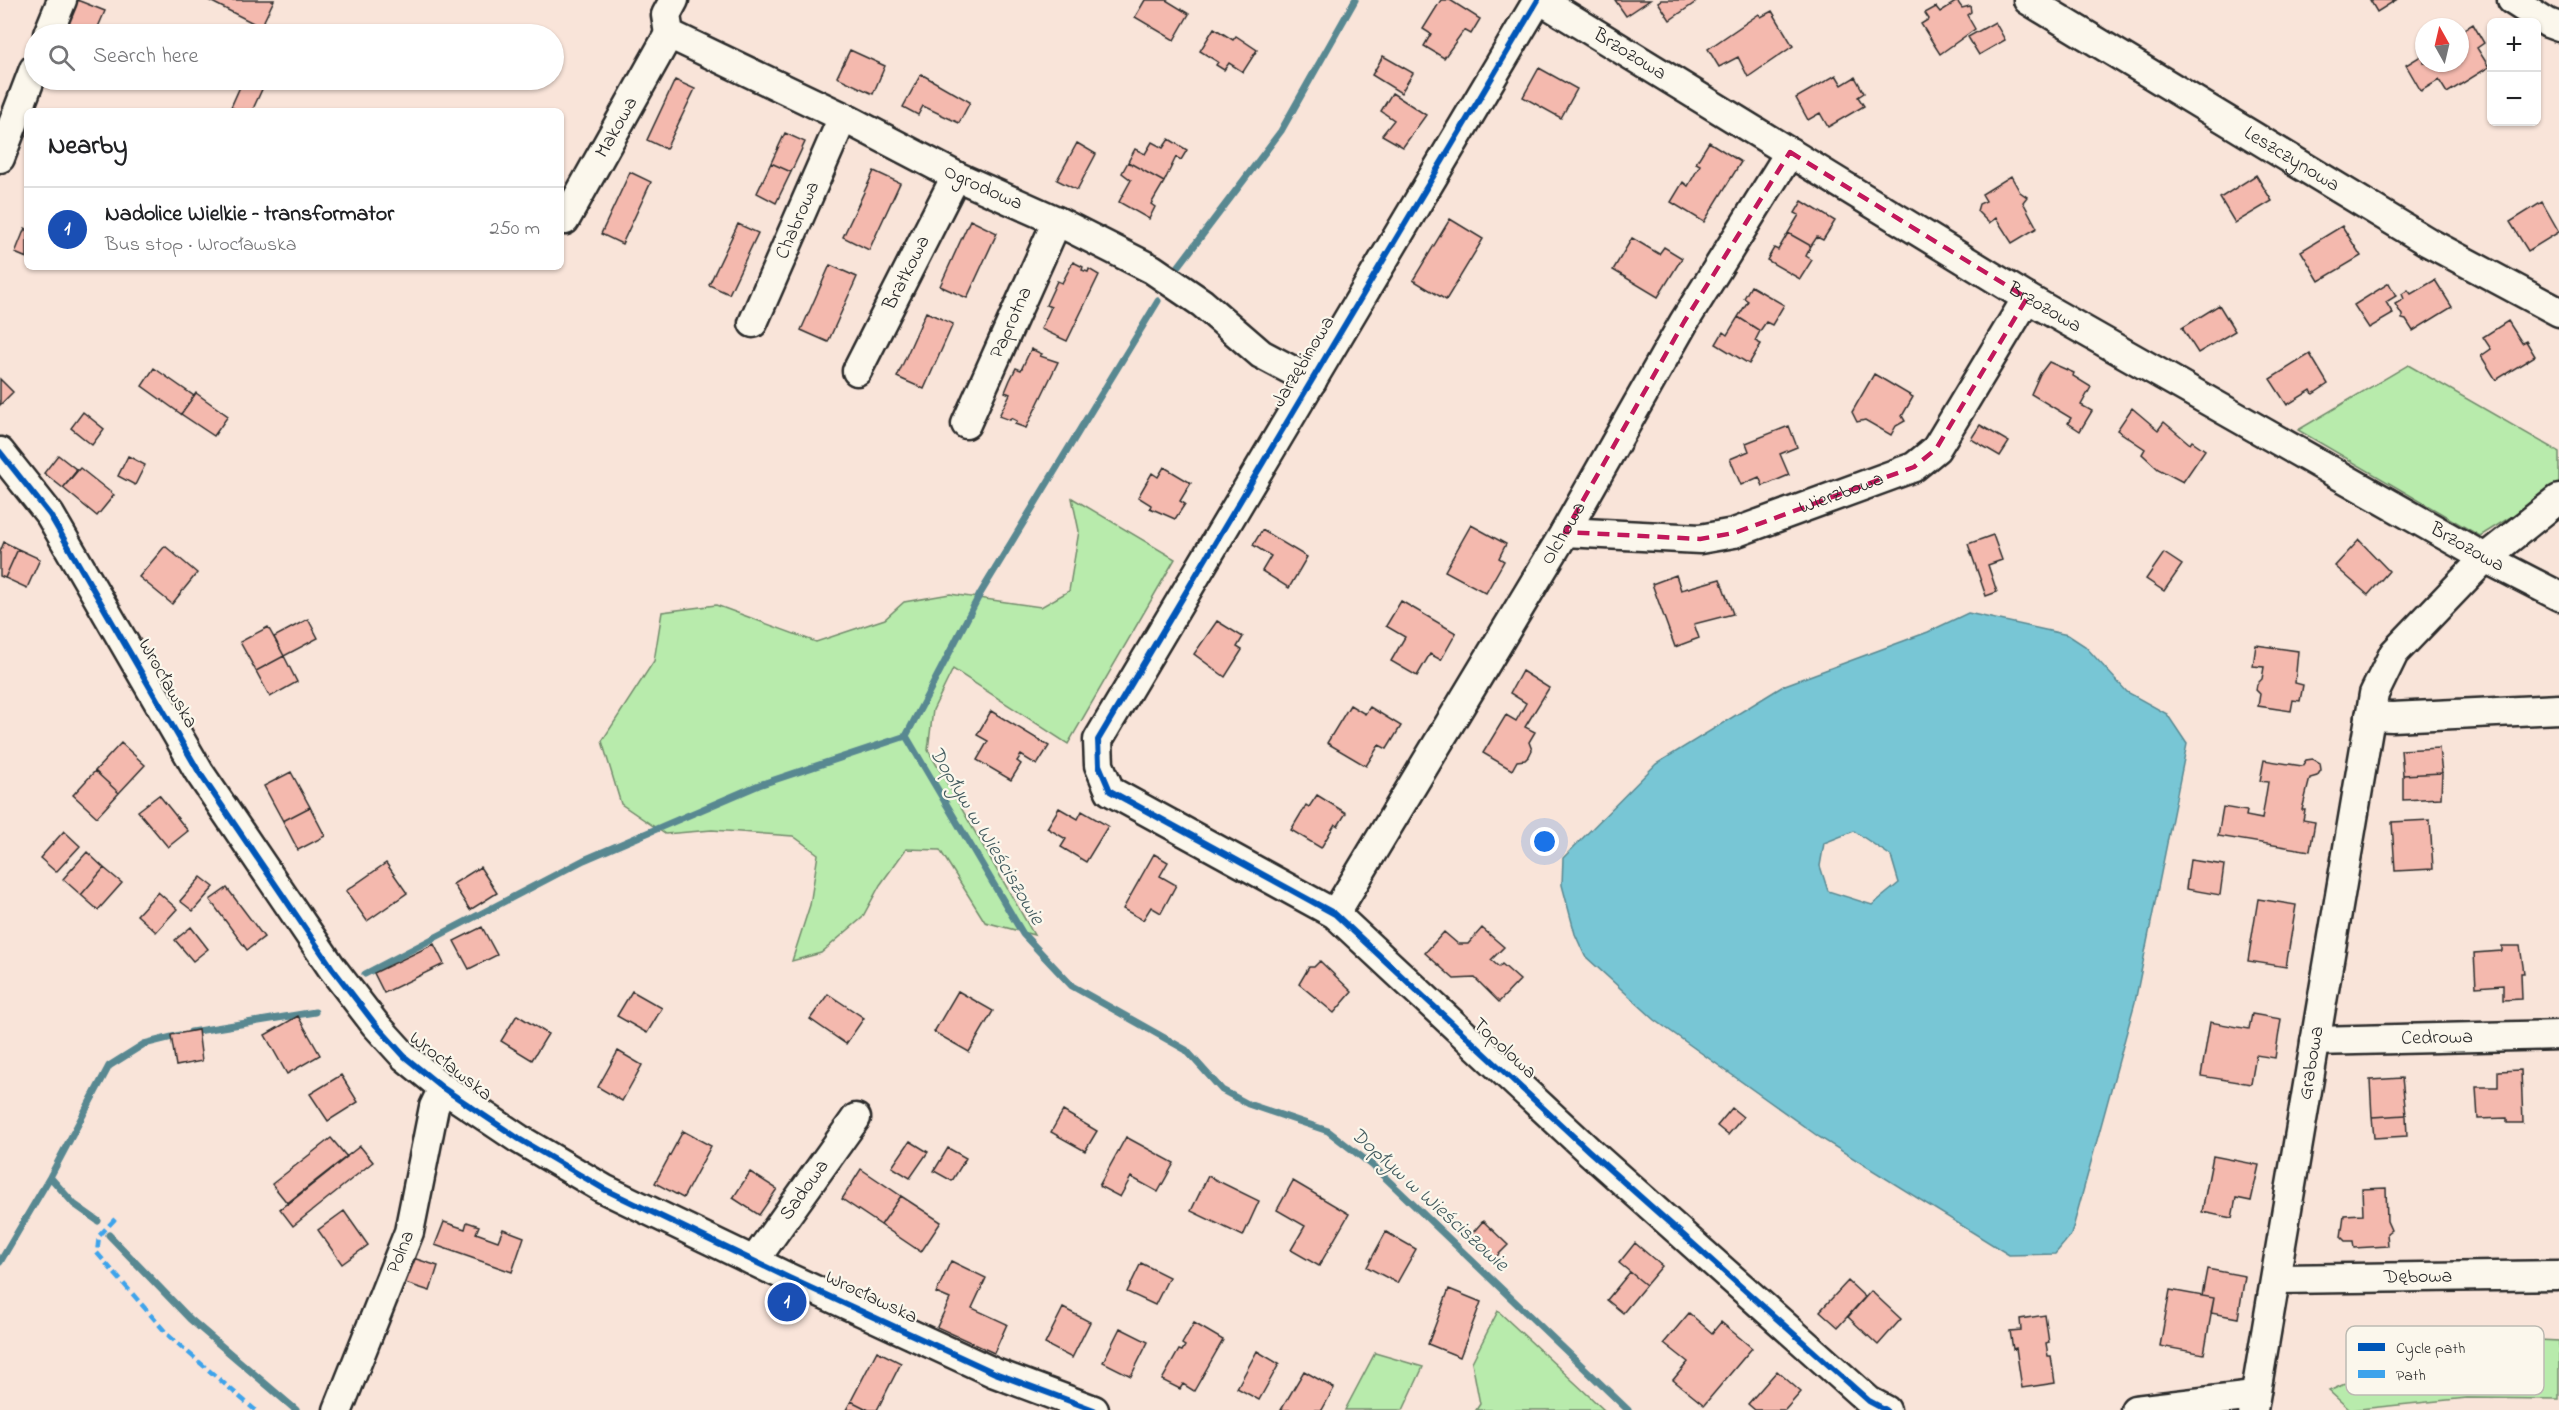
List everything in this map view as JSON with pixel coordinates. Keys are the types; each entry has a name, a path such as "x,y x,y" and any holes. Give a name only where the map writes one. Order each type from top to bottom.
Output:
{"street":[{"path":"52,24 62,0"},
{"path":"669,34 666,15 674,0"},
{"name":"Brzozowa","path":"1540,0 2027,298 2485,558 2559,596"},
{"name":"Jarzębinowa","path":"1098,740 1540,0"},
{"name":"Leszczynowa","path":"2028,0 2428,242 2559,312"},
{"path":"2512,0 2548,23 2559,27"},
{"name":"Ogrodowa","path":"669,34 843,117 956,176 1057,221 1152,269 1202,303 1261,354 1312,381"},
{"name":"Makowa","path":"565,220 669,34"},
{"path":"0,158 26,90"},
{"name":"Chabrowa","path":"753,323 843,117"},
{"name":"Olchowa","path":"1335,914 1565,532 1684,322 1790,152"},
{"name":"Bratkowa","path":"858,371 956,176"},
{"name":"Paprotna","path":"966,424 1057,221"},
{"name":"Wierzbowa","path":"1565,532 1700,539 1734,533 1914,467 1936,449 2027,298"},
{"name":"Wrocławska","path":"0,452 50,515 199,772 332,968 375,1024 405,1057 443,1088 519,1139 604,1189 995,1373 1094,1410"},
{"name":"Grabowa","path":"2254,1403 2277,1279 2374,694 2394,653 2485,558 2559,499"},
{"path":"2370,716 2392,717 2559,709"},
{"name":"Topolowa","path":"1098,740 1099,765 1110,791 1335,914 1607,1167 1869,1401 1886,1410"},
{"name":"Cedrowa","path":"2315,1041 2559,1035"},
{"name":"Polna","path":"338,1410 409,1232 434,1107 443,1088"},
{"name":"Sadowa","path":"754,1261 856,1118"},
{"name":"Dębowa","path":"2277,1279 2559,1275"},
{"path":"2135,1410 2254,1403"}],"highlighted area":[{"path":"1790,152 2027,298 1936,449 1914,467 1734,533 1700,539 1565,532 1684,322"}],"green space":[{"path":"2408,365 2559,452 2559,487 2480,536 2298,430"},
{"path":"1072,498 1175,559 1068,744 953,669 933,710 928,750 1034,935 985,922 940,850 906,849 880,885 862,918 821,953 792,961 810,905 818,854 793,836 712,830 665,834 621,804 602,741 654,661 662,612 716,605 816,642 885,619 904,602 950,594 1041,607 1069,591 1079,531"},
{"path":"1498,1311 1604,1410 1476,1410 1480,1404 1472,1362"},
{"path":"2544,1340 2559,1341 2559,1399 2467,1398 2350,1410 2329,1391 2346,1383 2346,1395 2544,1395"},
{"path":"1375,1353 1423,1367 1403,1410 1345,1410"}],"water":[{"path":"1968,613 2068,635 2085,646 2127,692 2167,714 2187,744 2135,1002 2071,1235 2055,1254 2009,1255 1819,1137 1655,1020 1585,956 1575,934 1562,885 1563,858 1656,764 1785,685 1928,632","holes":["1854,831 1891,856 1899,883 1872,905 1828,891 1820,866 1824,843"]}],"building":[{"path":"77,0 105,11 99,24 66,24"},
{"path":"208,0 274,0 262,24 255,24"},
{"path":"1145,0 1166,0 1189,14 1174,40 1135,17"},
{"path":"1441,0 1450,0 1480,19 1471,34 1464,30 1444,58 1424,46 1431,34 1423,29"},
{"path":"1615,0 1650,0 1626,16"},
{"path":"1661,0 1695,0 1696,2 1670,20 1658,2"},
{"path":"2370,0 2396,0 2377,12"},
{"path":"1957,1 1962,8 1970,6 1971,12 1967,15 1975,29 1940,54 1921,24 1929,19 1925,13 1936,7 1940,12"},
{"path":"1772,11 1793,46 1748,77 1738,57 1719,67 1708,49 1759,14 1761,17"},
{"path":"1995,22 2005,40 1979,55 1968,37"},
{"path":"2473,24 2484,43 2477,48 2487,64 2487,68 2447,93 2439,80 2421,91 2406,65 2415,60 2415,72 2469,72 2469,26"},
{"path":"1214,28 1233,40 1236,36 1257,50 1243,72 1229,63 1224,70 1216,65 1218,62 1200,51"},
{"path":"850,50 885,66 873,94 837,77"},
{"path":"1383,56 1413,73 1401,93 1372,75"},
{"path":"1539,68 1577,89 1561,118 1523,97"},
{"path":"921,74 970,102 959,123 923,106 918,115 903,107"},
{"path":"1836,75 1842,85 1855,77 1864,93 1858,97 1864,106 1828,127 1820,113 1808,120 1796,98"},
{"path":"675,80 695,89 666,149 647,140"},
{"path":"239,90 262,90 253,108 231,107"},
{"path":"1392,93 1426,115 1403,147 1382,135 1394,120 1381,111"},
{"path":"785,133 805,142 791,172 771,163"},
{"path":"1169,139 1187,150 1181,160 1176,157 1164,182 1128,162 1135,149 1145,154 1152,142 1163,148"},
{"path":"1709,142 1741,162 1704,222 1671,202 1683,182 1688,186 1700,165 1696,163"},
{"path":"1077,143 1096,154 1077,190 1057,180"},
{"path":"1128,162 1164,182 1151,204 1155,207 1149,219 1119,202 1131,180 1122,173"},
{"path":"771,163 791,172 776,203 757,193"},
{"path":"874,171 900,183 869,250 843,237"},
{"path":"630,172 651,182 622,244 601,234"},
{"path":"2256,175 2272,201 2235,223 2220,198"},
{"path":"2011,176 2020,192 2027,197 2023,202 2037,228 2012,243 1996,218 1989,223 1977,211 1979,204 1986,201 1982,194"},
{"path":"1802,201 1835,221 1823,240 1817,237 1811,246 1788,233 1799,215 1795,213"},
{"path":"2542,202 2559,232 2528,251 2510,222"},
{"path":"1450,219 1483,239 1446,300 1413,280"},
{"path":"970,220 997,233 967,298 940,286"},
{"path":"738,224 758,233 729,294 709,285"},
{"path":"2342,226 2361,256 2319,281 2301,251"},
{"path":"24,230 24,257 15,253"},
{"path":"1788,233 1811,246 1806,256 1812,260 1800,279 1767,260 1774,248 1778,250"},
{"path":"1632,238 1659,254 1664,247 1682,258 1658,297 1613,270"},
{"path":"1073,262 1083,267 1082,270 1088,272 1089,269 1099,275 1067,341 1041,329 1051,307 1046,305 1057,281 1062,283"},
{"path":"830,265 857,277 828,342 801,330"},
{"path":"2435,280 2452,307 2413,331 2406,320 2402,319 2395,304 2404,299 2402,294 2408,290 2411,294"},
{"path":"2389,283 2396,296 2386,302 2393,314 2369,328 2354,305"},
{"path":"1751,286 1784,305 1772,325 1766,322 1760,331 1738,317 1748,301 1744,298"},
{"path":"2219,305 2235,331 2198,353 2182,328"},
{"path":"926,312 953,324 924,389 897,377"},
{"path":"1738,317 1760,331 1755,341 1761,344 1749,364 1716,344 1723,332 1727,335"},
{"path":"2508,321 2522,343 2526,341 2535,356 2496,380 2481,356 2491,349 2483,337"},
{"path":"1031,349 1042,354 1040,356 1058,362 1026,428 1015,424 1017,421 1011,418 1010,420 999,416 1010,394 1005,392 1010,380 1016,368 1021,370"},
{"path":"2310,354 2328,384 2313,394 2311,390 2287,405 2270,379"},
{"path":"2049,362 2074,373 2073,376 2091,387 2081,405 2092,411 2080,431 2068,423 2071,418 2031,394 2040,374"},
{"path":"154,368 194,396 181,414 142,386"},
{"path":"1874,374 1913,397 1902,416 1905,421 1896,426 1891,435 1865,420 1857,422 1852,412"},
{"path":"0,379 13,392 0,405"},
{"path":"196,393 228,416 214,436 181,414"},
{"path":"2132,408 2158,430 2164,422 2190,444 2192,441 2205,450 2183,482 2158,469 2142,454 2145,449 2117,430"},
{"path":"83,412 104,429 92,445 71,428"},
{"path":"1980,425 2009,442 2000,456 1971,439"},
{"path":"1789,426 1797,447 1780,454 1789,475 1763,486 1759,477 1741,485 1730,459 1749,451 1746,443"},
{"path":"58,455 77,470 63,488 44,473"},
{"path":"128,456 145,465 135,485 118,476"},
{"path":"1164,467 1191,483 1180,501 1185,504 1175,519 1150,508 1151,505 1138,497 1152,473 1158,477"},
{"path":"80,468 114,495 97,516 63,488"},
{"path":"1471,525 1506,544 1499,558 1504,561 1486,593 1445,571"},
{"path":"1262,530 1307,557 1289,588 1262,571 1271,556 1253,545"},
{"path":"1993,535 2002,560 1988,565 1997,592 1986,596 1968,544"},
{"path":"2359,540 2389,571 2368,595 2335,566"},
{"path":"4,542 18,549 5,578 0,576 0,552"},
{"path":"165,546 197,573 172,604 139,577"},
{"path":"18,549 40,559 27,588 5,578"},
{"path":"2164,553 2182,565 2164,591 2146,579"},
{"path":"1676,575 1681,590 1720,579 1733,614 1694,624 1699,638 1675,647 1652,584"},
{"path":"1401,601 1456,633 1441,660 1430,654 1417,676 1391,661 1405,637 1386,626"},
{"path":"308,619 318,638 284,656 274,637"},
{"path":"1217,621 1243,637 1237,647 1242,650 1225,677 1194,654"},
{"path":"268,627 284,656 256,671 240,642"},
{"path":"2256,645 2298,651 2295,683 2303,685 2300,701 2293,700 2291,711 2258,706 2260,694 2256,690 2257,684 2262,679 2264,667 2253,666"},
{"path":"284,656 297,682 270,697 256,671"},
{"path":"1522,671 1549,688 1525,727 1535,732 1529,742 1532,750 1525,760 1517,761 1512,770 1483,753 1506,715 1516,721 1526,703 1510,693"},
{"path":"1350,705 1365,714 1370,707 1401,726 1387,749 1379,745 1366,766 1327,743"},
{"path":"991,711 1049,746 1037,765 1021,755 1017,761 1021,764 1011,780 977,760 988,741 977,735"},
{"path":"121,743 145,765 119,793 95,771"},
{"path":"2439,748 2442,773 2403,775 2401,750"},
{"path":"2313,759 2320,763 2321,770 2317,776 2310,778 2302,810 2305,810 2303,820 2315,822 2310,851 2218,836 2223,807 2247,811 2246,816 2262,819 2268,782 2260,781 2264,760 2302,766 2306,760"},
{"path":"95,771 119,793 97,817 73,795"},
{"path":"291,772 310,807 283,821 264,786"},
{"path":"2442,773 2441,798 2403,800 2403,775"},
{"path":"159,795 188,831 168,847 138,811"},
{"path":"1317,795 1346,813 1338,826 1335,824 1321,848 1291,830 1306,805 1309,807"},
{"path":"310,807 325,836 298,850 283,821"},
{"path":"1059,808 1078,819 1082,811 1108,826 1086,862 1061,847 1066,839 1047,828"},
{"path":"2430,820 2433,869 2395,871 2392,822"},
{"path":"64,831 80,846 56,872 40,858"},
{"path":"87,852 104,868 81,895 63,879"},
{"path":"1154,854 1168,862 1160,876 1176,885 1161,913 1151,907 1143,920 1123,909"},
{"path":"2190,860 2224,865 2220,895 2186,889"},
{"path":"386,863 407,893 367,921 346,891"},
{"path":"480,867 497,893 470,910 453,884"},
{"path":"104,868 122,883 98,910 81,895"},
{"path":"201,877 214,887 193,911 180,901"},
{"path":"227,888 264,937 247,950 210,900"},
{"path":"158,892 177,909 156,932 137,915"},
{"path":"2258,899 2296,905 2286,967 2248,961"},
{"path":"191,927 208,949 193,961 175,940"},
{"path":"482,927 497,955 469,969 454,941"},
{"path":"1482,928 1504,947 1491,960 1499,967 1502,964 1520,980 1499,1002 1475,978 1454,979 1425,953 1444,932 1458,944 1468,944"},
{"path":"434,944 444,964 384,993 374,973"},
{"path":"2502,946 2520,946 2524,973 2521,973 2522,999 2503,1000 2503,985 2476,987 2474,953 2502,951"},
{"path":"1320,961 1352,992 1334,1013 1299,984 1309,967 1314,967"},
{"path":"632,991 662,1008 647,1033 617,1016"},
{"path":"958,991 993,1011 969,1052 934,1032"},
{"path":"828,994 864,1018 846,1044 810,1019"},
{"path":"2252,1014 2281,1019 2275,1058 2256,1055 2251,1084 2201,1076 2210,1022 2249,1029"},
{"path":"517,1015 548,1034 532,1060 501,1041"},
{"path":"298,1016 320,1055 287,1074 265,1035"},
{"path":"198,1030 202,1061 176,1066 171,1035"},
{"path":"618,1051 642,1065 622,1101 598,1087"},
{"path":"2521,1070 2523,1123 2507,1123 2507,1118 2478,1119 2476,1087 2498,1087 2498,1071"},
{"path":"341,1075 358,1102 328,1121 310,1094"},
{"path":"2402,1078 2406,1115 2372,1117 2370,1080"},
{"path":"1732,1108 1743,1117 1728,1135 1717,1126"},
{"path":"1063,1111 1097,1131 1085,1151 1051,1132"},
{"path":"2406,1115 2407,1136 2374,1138 2372,1117"},
{"path":"683,1131 711,1146 683,1198 655,1183"},
{"path":"1126,1137 1174,1163 1158,1192 1131,1177 1120,1197 1099,1186"},
{"path":"331,1138 347,1157 288,1204 272,1184"},
{"path":"910,1141 928,1152 910,1178 892,1167"},
{"path":"360,1146 373,1162 293,1226 280,1209"},
{"path":"948,1148 966,1158 952,1181 934,1171"},
{"path":"2213,1156 2259,1165 2251,1201 2236,1198 2232,1218 2202,1212"},
{"path":"861,1169 901,1196 881,1225 842,1199"},
{"path":"750,1172 777,1189 759,1215 733,1198"},
{"path":"1208,1176 1259,1201 1243,1236 1191,1211"},
{"path":"1293,1181 1349,1214 1319,1266 1291,1250 1305,1226 1277,1210"},
{"path":"2386,1188 2387,1221 2391,1230 2387,1233 2388,1246 2354,1248 2353,1241 2345,1241 2341,1237 2344,1215 2363,1214 2362,1189"},
{"path":"901,1196 941,1222 921,1252 881,1225"},
{"path":"344,1211 368,1245 342,1264 318,1230"},
{"path":"1483,1221 1508,1245 1493,1260 1469,1237"},
{"path":"444,1222 465,1229 467,1222 479,1226 476,1233 498,1241 503,1229 524,1237 512,1272 435,1245"},
{"path":"1386,1232 1416,1249 1397,1283 1367,1267"},
{"path":"1635,1243 1662,1266 1646,1285 1619,1263"},
{"path":"413,1258 438,1266 430,1291 405,1283"},
{"path":"951,1261 986,1278 972,1308 1007,1324 994,1353 937,1327 950,1299 936,1293"},
{"path":"1141,1263 1169,1277 1155,1305 1127,1292"},
{"path":"2207,1269 2245,1276 2238,1318 2211,1313 2214,1298 2202,1296"},
{"path":"1630,1272 1646,1285 1623,1313 1607,1300"},
{"path":"1848,1281 1865,1297 1838,1327 1820,1311"},
{"path":"1449,1289 1481,1302 1460,1357 1428,1344"},
{"path":"2170,1290 2214,1298 2204,1354 2160,1346"},
{"path":"1871,1291 1901,1319 1878,1345 1848,1317"},
{"path":"1063,1308 1090,1322 1072,1358 1045,1344"},
{"path":"1689,1313 1712,1333 1721,1322 1752,1348 1704,1405 1673,1380 1688,1362 1664,1343"},
{"path":"2045,1315 2049,1343 2046,1344 2048,1356 2051,1356 2055,1383 2022,1388 2016,1348 2013,1349 2010,1331 2021,1330 2020,1319"},
{"path":"1194,1323 1223,1340 1194,1391 1183,1384 1180,1389 1162,1380 1179,1350 1182,1351 1185,1346 1182,1344"},
{"path":"1120,1328 1148,1342 1131,1376 1103,1362"},
{"path":"877,1351 901,1363 877,1410 869,1410 851,1401"},
{"path":"1257,1351 1279,1364 1259,1400 1237,1388"},
{"path":"1304,1371 1334,1388 1322,1410 1281,1410"},
{"path":"1777,1371 1801,1392 1785,1410 1755,1410 1748,1404"},
{"path":"851,1401 869,1410 846,1410"}],"waterway":[{"name":"Dopływ w Wieściszowie","path":"1175,271 1281,131 1355,0"},
{"name":"Dopływ w Wieściszowie","path":"1158,301 980,594 906,736 1023,934 1072,986 1186,1050 1222,1090 1248,1104 1328,1131 1372,1165 1628,1410"},
{"path":"365,974 584,860 759,785 906,736"},
{"path":"191,1032 315,1012"},
{"path":"0,1262 50,1177 109,1066 144,1044 180,1035"},
{"path":"50,1177 74,1204 98,1221"},
{"path":"109,1235 190,1319 296,1410"}],"marked path":[{"path":"115,1219 99,1236 97,1253 169,1336 255,1410"}],"cycle path":[{"path":"1538,0 1098,740 1099,765 1110,791 1335,914 1589,1151 1869,1401 1886,1410"},
{"path":"0,452 50,515 199,772 332,968 375,1024 405,1057 443,1088 519,1139 604,1189 995,1373 1094,1410"}],"place":[{"name":"Nadolice Wielkie – transformator","path":"787,1302"}]}
